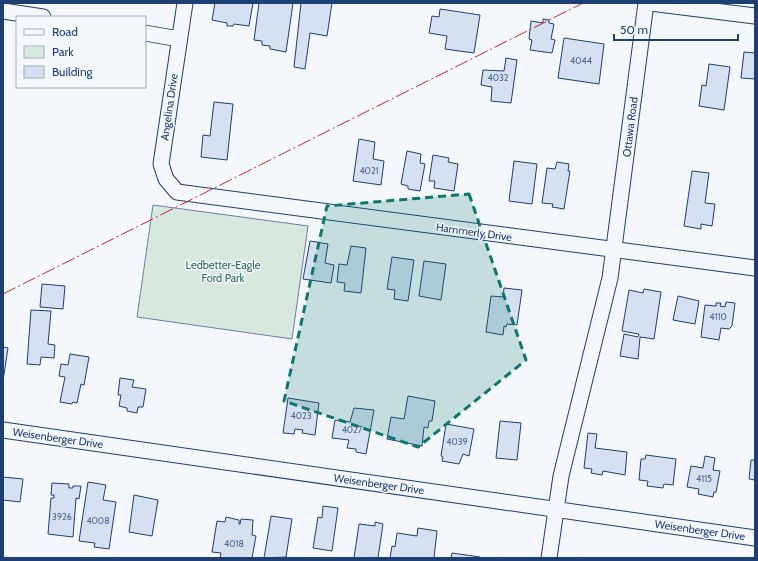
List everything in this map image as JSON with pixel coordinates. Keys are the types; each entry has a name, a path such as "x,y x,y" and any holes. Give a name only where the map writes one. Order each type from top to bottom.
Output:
{"street":[{"name":"Angelina Drive","path":"185,3 161,164 166,179 177,192 192,195"},
{"name":"Ottawa Road","path":"549,558 561,476 610,278 646,3"},
{"path":"650,3 755,16"},
{"path":"3,11 36,16"},
{"path":"146,33 179,39"},
{"name":"Hammerly Drive","path":"192,195 755,268"},
{"name":"Weisenberger Drive","path":"3,430 755,538"}],"highlighted area":[{"path":"469,194 526,360 418,447 284,401 327,206"}],"green space":[{"name":"Ledbetter-Eagle Ford Park","path":"153,205 308,226 292,339 137,317"}],"building":[{"path":"215,3 253,3 249,26 234,24 233,26 227,26 227,23 212,20"},
{"path":"259,3 293,3 286,52 270,49 270,46 262,45 262,41 254,40"},
{"path":"301,3 332,3 327,36 310,33 305,69 294,67"},
{"path":"440,9 480,15 474,53 445,49 447,36 429,33 432,16 439,17"},
{"path":"543,19 549,20 549,23 554,24 551,39 555,40 552,53 530,50 532,40 529,39 531,21 543,23"},
{"path":"564,38 604,44 599,84 558,78"},
{"path":"744,52 755,53 755,79 741,78"},
{"path":"506,58 517,60 511,103 491,101 492,87 481,85 483,70 504,71"},
{"path":"709,64 730,67 724,110 699,106 702,85 706,86"},
{"path":"214,102 233,104 227,160 201,157 203,135 210,136"},
{"path":"359,139 375,142 373,159 384,161 381,185 353,181"},
{"path":"407,151 421,154 420,163 425,164 420,191 408,189 408,186 401,184"},
{"path":"433,155 449,158 448,162 458,164 454,191 434,188 435,181 429,181"},
{"path":"514,161 537,164 532,204 509,201"},
{"path":"557,162 569,164 568,171 570,171 564,209 552,207 553,204 542,203 547,168 555,169"},
{"path":"692,171 709,173 705,203 715,204 712,226 701,224 701,229 684,226"},
{"path":"310,241 328,244 325,263 334,265 331,283 303,279"},
{"path":"351,246 366,248 361,293 344,291 345,283 337,282 339,264 347,265"},
{"path":"392,257 414,260 408,301 394,299 395,290 387,289"},
{"path":"424,261 446,264 441,300 419,296"},
{"path":"42,284 65,286 63,309 40,307"},
{"path":"504,288 522,290 517,325 507,324 506,327 504,326 503,335 486,332 491,296 503,297"},
{"path":"644,289 661,292 654,339 640,337 638,359 620,356 624,334 638,337 639,334 622,331 629,290 643,293"},
{"path":"678,296 699,301 695,324 673,320"},
{"path":"726,302 735,303 732,326 729,329 721,328 719,340 701,337 705,305 716,306 716,303 721,303 720,306 725,307"},
{"path":"31,310 51,311 48,344 55,345 54,358 41,357 40,365 27,364"},
{"path":"3,347 8,348 3,381"},
{"path":"70,354 89,357 84,385 81,384 77,403 73,402 72,404 60,402 65,377 59,376 61,364 68,365"},
{"path":"120,378 134,380 132,387 146,389 143,407 138,407 137,413 127,411 127,408 119,406 121,395 118,395"},
{"path":"408,396 435,401 432,421 429,421 428,428 424,427 422,446 387,439 391,417 404,419"},
{"path":"288,398 319,403 315,435 302,433 303,430 295,429 294,434 283,433"},
{"path":"354,408 374,410 366,454 356,452 356,449 347,448 349,440 332,438 335,420 350,422"},
{"path":"500,421 521,423 517,460 496,458"},
{"path":"446,424 474,429 469,456 463,454 459,464 442,461 443,457 441,456"},
{"path":"588,433 597,434 595,448 627,452 625,475 603,471 602,475 591,473 592,469 584,468"},
{"path":"646,455 676,459 673,485 664,484 663,488 647,486 648,481 639,480 641,459 645,459"},
{"path":"705,456 715,458 713,470 720,471 716,492 714,492 713,497 698,494 699,489 687,487 691,466 703,468"},
{"path":"751,460 755,460 755,480 749,479"},
{"path":"3,477 23,479 20,502 3,500"},
{"path":"88,482 106,485 103,500 116,502 109,549 94,547 95,543 79,541"},
{"path":"52,483 69,484 69,488 73,488 73,486 81,486 79,499 76,498 73,537 48,534 51,498 54,498 54,495 51,495"},
{"path":"134,495 158,500 152,536 129,532"},
{"path":"323,506 338,508 332,551 313,548 318,517 322,518"},
{"path":"271,516 292,519 286,557 264,558"},
{"path":"226,517 239,520 239,524 241,519 253,520 252,535 256,536 252,558 220,558 221,553 212,552 217,521 225,522"},
{"path":"375,522 383,524 378,558 354,558 359,524 375,526"},
{"path":"418,528 437,531 434,558 390,558 392,546 395,547 397,533 417,536"},
{"path":"452,553 480,557 480,558 451,558"}],"power":[{"path":"3,294 583,3"}]}
